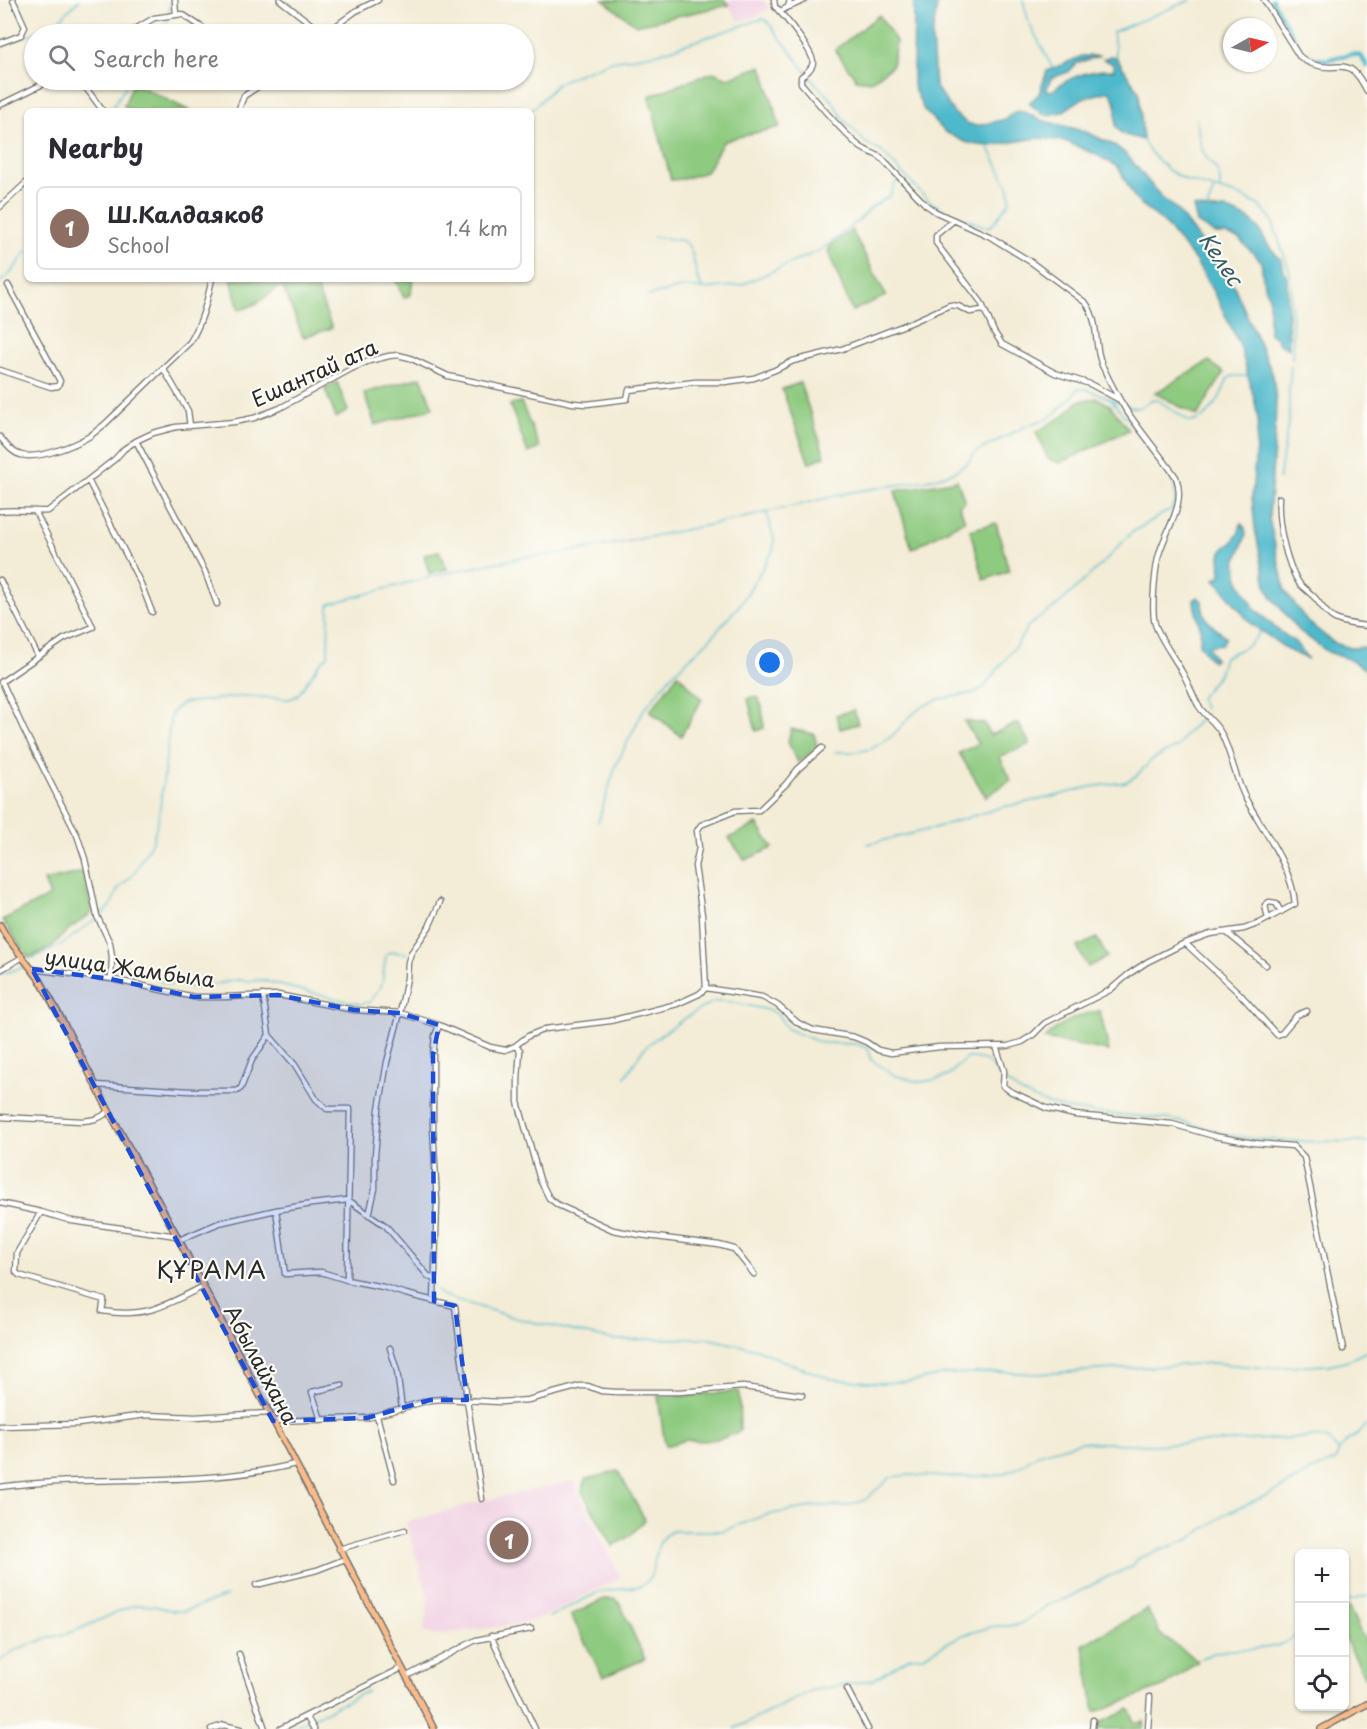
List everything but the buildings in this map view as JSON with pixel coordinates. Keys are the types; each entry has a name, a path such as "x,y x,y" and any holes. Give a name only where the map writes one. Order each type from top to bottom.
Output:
{"main road":[{"name":"Абылайхана","path":"0,925 40,980 178,1238 434,1729"},
{"path":"1321,1729 1367,1704"}],"street":[{"path":"13,0 24,25"},
{"path":"175,0 176,15"},
{"path":"280,0 311,24"},
{"path":"358,0 360,9"},
{"path":"338,24 378,0"},
{"path":"754,1274 734,1249 613,1230 558,1205 549,1198 540,1180 521,1117 518,1102 520,1050 515,1046 528,1036 545,1029 610,1021 642,1013 676,1004 699,994 706,988 762,997 777,1005 798,1023 813,1030 854,1037 884,1052 939,1047 1008,1046 1022,1042 1045,1023 1110,990 1147,962 1185,943 1210,934 1244,929 1294,904 1294,892 1287,873 1245,797 1222,736 1215,723 1198,706 1190,686 1156,625 1154,596 1157,564 1179,503 1180,488 1176,477 1120,400 1101,361 1094,319 1086,303 1031,262 989,236 936,212 926,205 880,157 871,151 862,149 835,123 801,83 801,77 811,68 813,62 811,55 786,18 774,7 773,0"},
{"path":"786,18 790,0"},
{"path":"778,10 784,10 805,0"},
{"path":"1264,0 1299,56 1308,63 1321,67 1346,67 1358,76 1367,91"},
{"path":"144,24 154,18 182,14 197,24"},
{"path":"0,43 21,34 24,29"},
{"path":"0,105 31,90"},
{"path":"87,90 101,108"},
{"path":"239,108 244,96 253,90"},
{"path":"0,207 24,185"},
{"path":"954,220 936,235 936,243 981,302 1002,344 1055,373 1090,384 1120,400"},
{"path":"0,437 13,451 21,455 32,456 72,445 89,436 105,424 190,342 205,308 211,282"},
{"path":"0,370 51,387 58,386 60,381 8,285"},
{"name":"Ешантай ата","path":"0,511 48,510 115,459 124,449 153,433 176,427 254,418 280,408 351,369 388,356 410,358 448,376 587,404 627,399 629,390 754,378 793,361 842,349 950,305 970,312 983,310"},
{"path":"163,368 189,411 190,426"},
{"path":"136,441 205,572 217,604"},
{"path":"88,480 141,584 152,612"},
{"path":"1279,498 1281,530 1292,570 1301,585 1333,619 1367,626"},
{"path":"35,511 93,627 64,639 1,682 77,835 85,859 97,916 110,943 111,979"},
{"path":"0,580 38,656"},
{"path":"706,988 702,915 695,866 699,848 697,831 700,825 735,811 759,810 786,784 798,768 822,748"},
{"path":"369,1215 375,1189 379,1109 411,953 429,927 440,902"},
{"path":"1268,919 1264,905 1269,902 1276,903 1281,912"},
{"path":"1226,932 1266,965"},
{"path":"1185,943 1240,994 1277,1035 1282,1033 1297,1015 1307,1011"},
{"path":"0,970 23,957"},
{"name":"улица Жамбыла","path":"32,969 111,979 194,997 225,998 278,994 354,1010 400,1013 439,1025 490,1047 505,1050 515,1046"},
{"path":"263,995 269,1035 295,1065 316,1099 327,1109 350,1109 347,1280"},
{"path":"434,1301 437,1202 433,1127 433,1055 439,1025"},
{"path":"95,1085 190,1091 237,1091 241,1088 252,1060 269,1035"},
{"path":"996,1046 1004,1071 1003,1086 1046,1108 1075,1115 1172,1124 1214,1136 1254,1143 1293,1146 1305,1156 1343,1349"},
{"path":"0,1117 88,1120 102,1117 109,1112"},
{"path":"0,1203 72,1221 178,1238 219,1223 276,1210 348,1200 386,1226 429,1277 435,1279"},
{"path":"276,1210 285,1274 321,1272 455,1306 482,1499"},
{"path":"41,1212 17,1253 16,1272 19,1275 104,1300 102,1311 123,1314 162,1307 202,1287"},
{"path":"390,1348 397,1371 402,1409"},
{"path":"321,1420 312,1392 342,1385"},
{"path":"273,1421 367,1419 430,1400 500,1402 528,1400 580,1386 616,1392 679,1392 742,1387 802,1395"},
{"path":"0,1426 78,1424 146,1415 195,1417 269,1413"},
{"path":"377,1416 394,1480"},
{"path":"0,1487 68,1481 235,1476 295,1464"},
{"path":"339,1549 405,1530"},
{"path":"256,1585 317,1570 345,1559"},
{"path":"406,1676 476,1640 531,1629"},
{"path":"490,1636 535,1729"},
{"path":"239,1654 265,1729"},
{"path":"280,1729 402,1668"},
{"path":"847,1689 868,1729"},
{"path":"1148,1729 1150,1697"},
{"path":"306,1716 314,1729"},
{"path":"1092,1729 1093,1720"},
{"path":"211,1729 224,1725 240,1729"}],"highlighted area":[{"path":"32,969 111,979 194,997 278,995 354,1010 400,1013 439,1025 433,1055 434,1301 455,1306 467,1400 430,1400 367,1418 273,1421"}],"shaded area":[{"path":"725,0 763,0 769,8 756,17 739,21"},
{"path":"573,1481 620,1577 555,1611 525,1623 434,1635 423,1632 429,1599 406,1522 478,1502"}],"green space":[{"path":"603,0 725,0 729,5 636,25"},
{"path":"879,15 896,41 892,66 871,81 856,79 835,50"},
{"path":"762,66 780,127 723,142 706,172 671,180 649,96 713,72 728,78"},
{"path":"130,90 147,90 184,108 128,108 124,106"},
{"path":"852,230 886,296 852,311 828,252 831,245"},
{"path":"232,282 314,282 332,328 303,337 282,285 256,303 239,310"},
{"path":"396,282 413,282 411,294 404,298"},
{"path":"1209,361 1224,373 1197,416 1155,393"},
{"path":"421,377 433,408 375,425 364,393"},
{"path":"337,382 348,411 336,418 325,389"},
{"path":"800,383 825,456 809,463 782,389"},
{"path":"1097,398 1110,405 1129,430 1060,463 1048,459 1036,432 1062,417 1079,401"},
{"path":"521,402 540,448 528,453 510,405"},
{"path":"957,480 965,502 959,505 965,520 912,549 895,491"},
{"path":"996,523 1009,571 984,580 970,530"},
{"path":"439,551 447,569 429,573 424,555"},
{"path":"678,674 702,699 681,736 650,711"},
{"path":"758,697 762,707 764,728 756,731 748,699"},
{"path":"854,710 858,724 840,729 836,715"},
{"path":"964,721 985,724 990,735 1018,723 1030,744 1000,757 1011,780 986,797 959,753 978,744"},
{"path":"791,729 814,734 817,747 798,762 788,742"},
{"path":"757,824 773,848 745,860 729,838"},
{"path":"83,872 92,913 68,930 51,947 29,958 2,920 50,896 44,881"},
{"path":"1097,938 1107,957 1088,967 1077,947"},
{"path":"1100,1011 1109,1051 1044,1039 1069,1020"},
{"path":"739,1391 740,1431 723,1438 704,1441 686,1440 665,1446 658,1396"},
{"path":"618,1471 645,1520 630,1536 613,1546 582,1492 586,1479"},
{"path":"604,1599 615,1599 620,1604 645,1659 603,1677 571,1615"},
{"path":"1349,1607 1367,1647 1367,1680 1349,1646"},
{"path":"1147,1609 1160,1634 1198,1661 1165,1686 1095,1712 1083,1645"},
{"path":"1129,1709 1136,1724 1144,1721 1143,1729 1097,1729 1098,1724"}],"water":[{"name":"Келес","path":"914,0 938,0 932,37 935,86 954,113 967,123 976,126 1006,119 1014,112 1022,111 1041,120 1084,131 1116,146 1127,155 1162,198 1176,209 1234,286 1273,375 1276,401 1269,518 1285,591 1307,621 1334,643 1351,648 1367,647 1367,670 1348,659 1328,652 1298,630 1271,596 1266,585 1255,528 1252,498 1258,420 1255,402 1240,346 1217,298 1195,260 1163,222 1136,200 1118,167 1097,155 1065,141 1037,138 990,146 965,142 945,132 924,110 913,86"},
{"path":"1082,56 1100,56 1077,63 1068,72 1051,78 1046,91 1052,91 1081,74 1114,70 1114,64 1103,59 1110,56 1116,57 1139,92 1143,140 1122,134 1116,126 1116,104 1110,91 1083,98 1062,112 1050,115 1042,114 1029,103 1039,94 1047,71"},
{"path":"1193,207 1225,209 1249,219 1258,227 1268,245 1281,260 1287,279 1289,349 1279,344 1269,333 1269,297 1264,286 1261,261 1238,238 1226,234 1215,234 1197,223"},
{"path":"1241,523 1246,535 1236,562 1239,581 1255,609 1295,642 1308,659 1290,651 1251,624 1215,579 1221,576 1220,555 1226,546 1232,543 1239,532"},
{"path":"1198,597 1202,601 1206,618 1226,637 1222,644 1208,646 1215,659 1212,661 1199,644 1200,627 1194,600"}],"waterway":[{"path":"55,24 79,0"},
{"path":"169,14 170,0"},
{"path":"1023,0 1029,23 1053,69"},
{"path":"1116,57 1113,32 1191,0"},
{"path":"1272,0 1302,52 1311,58 1324,60 1353,54 1361,56 1367,66"},
{"path":"165,24 168,19"},
{"path":"534,108 556,85 612,61 659,53 762,19 767,21 815,83 831,99 844,120 866,143 881,151 929,201 943,210 987,227 992,225 1010,201 1009,188 988,146"},
{"path":"0,47 24,37"},
{"path":"112,108 124,90"},
{"path":"1196,119 1202,149 1219,175 1220,189"},
{"path":"1143,140 1150,152 1168,170 1186,180 1243,197 1258,205 1271,218 1290,272 1292,359"},
{"path":"654,237 679,240 687,244 693,256 700,284 704,289 741,285 821,250 872,207 890,196 895,184 899,181"},
{"path":"1207,209 1214,189"},
{"path":"0,282 10,274 24,255"},
{"path":"648,296 685,287 703,289"},
{"path":"1279,479 1289,417 1291,366"},
{"path":"1126,405 1137,408 1152,399 1158,400 1190,422 1204,417 1209,412 1219,399 1228,378 1249,376"},
{"path":"100,917 110,907 118,889 133,875 153,840 159,816 171,715 176,708 184,703 244,696 289,699 297,696 320,663 328,656 329,604 437,575 523,557 615,544 743,518 852,492 928,480 954,472 967,463 976,452 1026,426 1049,418 1072,397 1077,389 1086,389 1119,402"},
{"path":"835,752 871,749 892,736 923,706 940,699 973,693 983,688 1018,643 1028,626 1059,604 1131,533 1171,509 1175,501 1175,488 1171,478 1112,401"},
{"path":"598,822 616,765 643,711 671,676 712,637 742,602 773,551 774,539 767,514"},
{"path":"1204,709 1200,698 1219,674 1224,657 1249,645 1260,631"},
{"path":"868,844 931,829 1002,807 1089,787 1126,782 1136,776 1153,759 1178,746 1201,719 1202,714"},
{"path":"33,958 61,945 96,919"},
{"path":"118,962 141,970 163,983 197,988 237,980 263,980 360,1004 370,1002 382,984 386,955 391,952 406,953"},
{"path":"0,974 25,967"},
{"path":"625,1077 643,1050 657,1038 693,1013 720,1001 771,1011 778,1015 787,1029 822,1043 856,1044 869,1049 870,1059 894,1075 919,1082 948,1076 966,1058 986,1061 1001,1078"},
{"path":"1005,1081 1023,1094 1043,1102 1085,1112 1172,1120 1251,1138 1284,1141 1367,1142"},
{"path":"411,1263 433,1286"},
{"path":"436,1290 441,1295 519,1319 614,1340 705,1338 757,1349 831,1379 881,1383 914,1381 946,1374 1003,1372 1036,1374 1213,1363 1268,1368 1328,1365 1349,1360 1367,1351"},
{"path":"734,1729 813,1690 873,1680 910,1657 923,1656 960,1636 994,1626 1020,1624 1048,1605 1131,1567 1139,1558 1188,1540 1229,1512 1335,1461 1339,1451 1348,1440 1359,1434 1367,1424"},
{"path":"549,1617 599,1592 641,1586 650,1579 659,1544 664,1536 672,1531 722,1531 766,1515 817,1506 845,1506 865,1500 891,1477 910,1475 995,1476 1016,1469 1038,1454 1081,1442 1152,1445 1316,1437 1328,1440 1339,1451"},
{"path":"0,1661 17,1649 75,1631 131,1606 154,1606 184,1611 227,1596"},
{"path":"1349,1601 1367,1596"},
{"path":"1201,1658 1212,1653 1280,1645 1295,1636"},
{"path":"289,1729 367,1691"}],"place":[{"name":"Ш.Калдаяков","path":"509,1540"}],"district":[{"name":"ҚҰРАМА","path":"212,1269"}]}
